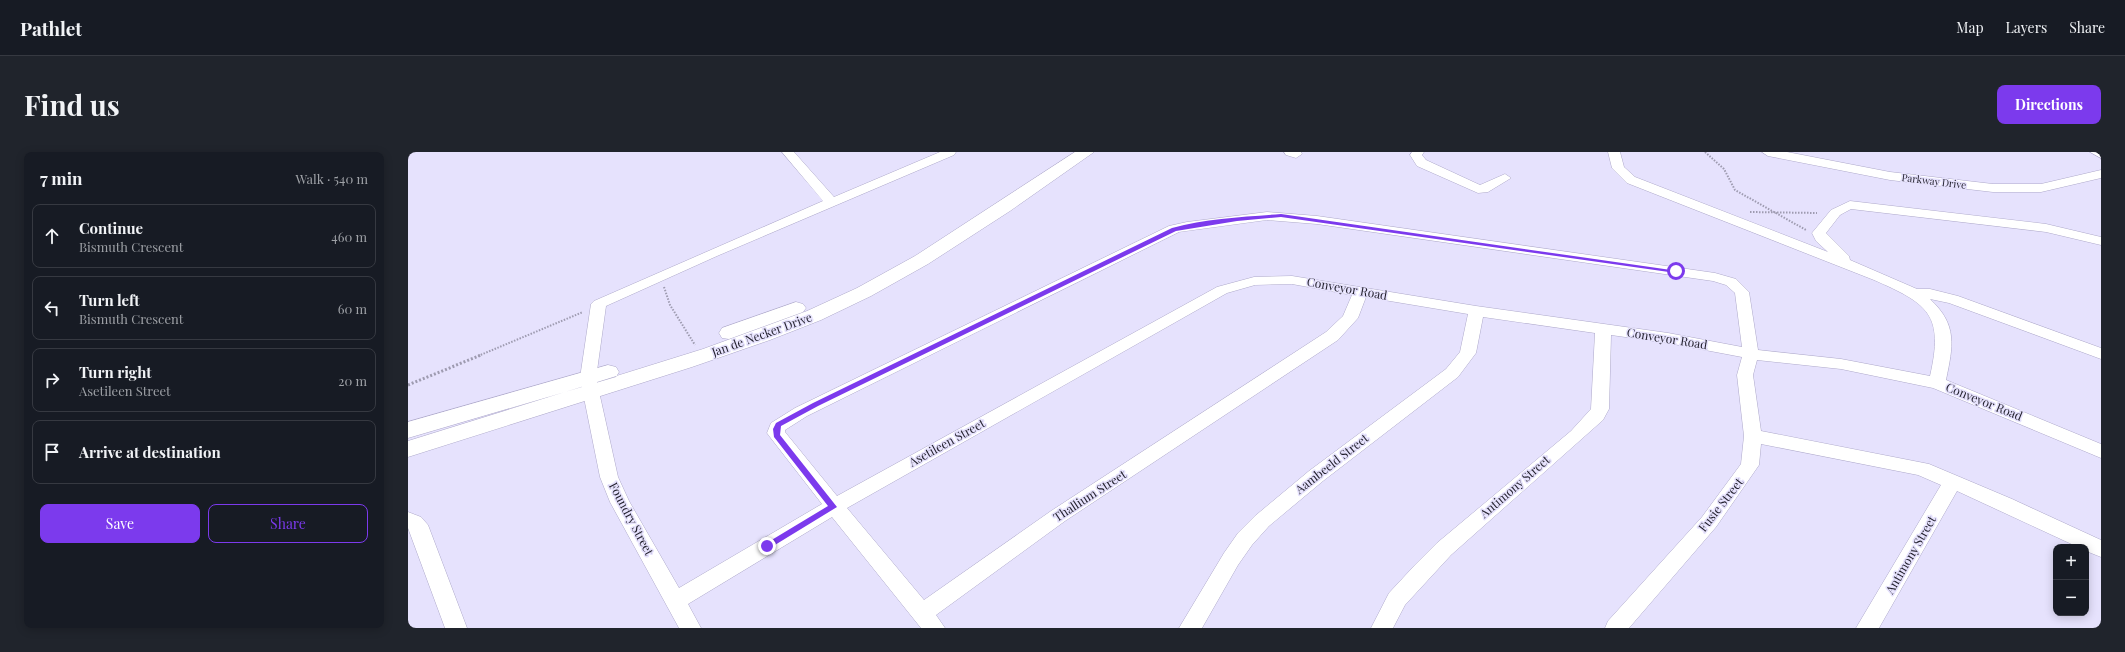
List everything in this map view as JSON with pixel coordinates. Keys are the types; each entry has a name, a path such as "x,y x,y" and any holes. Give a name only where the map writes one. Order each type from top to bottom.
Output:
{"main road":[{"name":"Jan de Necker Drive","path":"408,449 590,385 695,344 794,308 856,280 912,249 1063,152"},
{"name":"Jan de Necker Drive","path":"408,430 590,385 767,336 864,292 941,248 1086,152"}],"street":[{"path":"788,152 824,196 832,202"},
{"path":"600,304 655,278 950,152"},
{"path":"1418,152 1416,155 1421,163 1473,188 1483,189 1505,178"},
{"path":"1614,152 1618,168 1631,180 1852,266 1915,294 1934,310 1942,325 1944,336 1937,383"},
{"name":"Parkway Drive","path":"1768,152 1890,176 1993,188 2041,188 2101,174"},
{"path":"2096,152 2101,154"},
{"path":"1852,266 1821,238 1819,233 1834,212 1842,207 1850,205 2046,228 2101,241"},
{"name":"Thallium Street","path":"1361,291 1350,318 1332,336 1319,346 1058,516 927,621 833,507 777,436 776,429 779,425 801,412 1174,229 1255,217 1281,216 1720,278 1731,282 1742,292 1751,354"},
{"name":"Conveyor Road","path":"1222,290 1247,282 1286,280 1361,291 1476,311 1668,338 1751,354 1841,364 1937,383 2101,451"},
{"name":"Asetileen Street","path":"675,601 833,507 1222,290"},
{"path":"1915,294 1930,294 1953,299 2101,354"},
{"name":"Foundry Street","path":"600,304 590,385 602,451 609,477 620,502 690,628"},
{"name":"Aambeeld Street","path":"1190,628 1231,559 1245,539 1262,521 1316,476 1452,373 1464,360 1468,353 1476,311"},
{"name":"Antimony Street","path":"1382,628 1397,599 1427,565 1597,416 1600,409 1603,329"},
{"name":"Fusie Street","path":"1616,628 1709,522 1750,465 1753,454 1753,436 1745,375 1751,354"},
{"path":"1753,436 1922,469 1953,481 2101,549"},
{"name":"Antimony Street","path":"1867,628 1953,481"},
{"path":"408,520 414,522 418,526 456,628"}],"path":[{"path":"1705,152 1727,172 1733,181 1735,190 1773,213 1821,238"},
{"path":"1721,214 1834,212"},
{"path":"655,278 667,290 669,302 676,316 687,329 695,344"},
{"path":"408,385 536,333 600,304"}],"route":[{"path":"767,546 833,507 777,436 776,429 779,425 815,405 1174,229 1237,219 1281,216 1676,271"}]}
